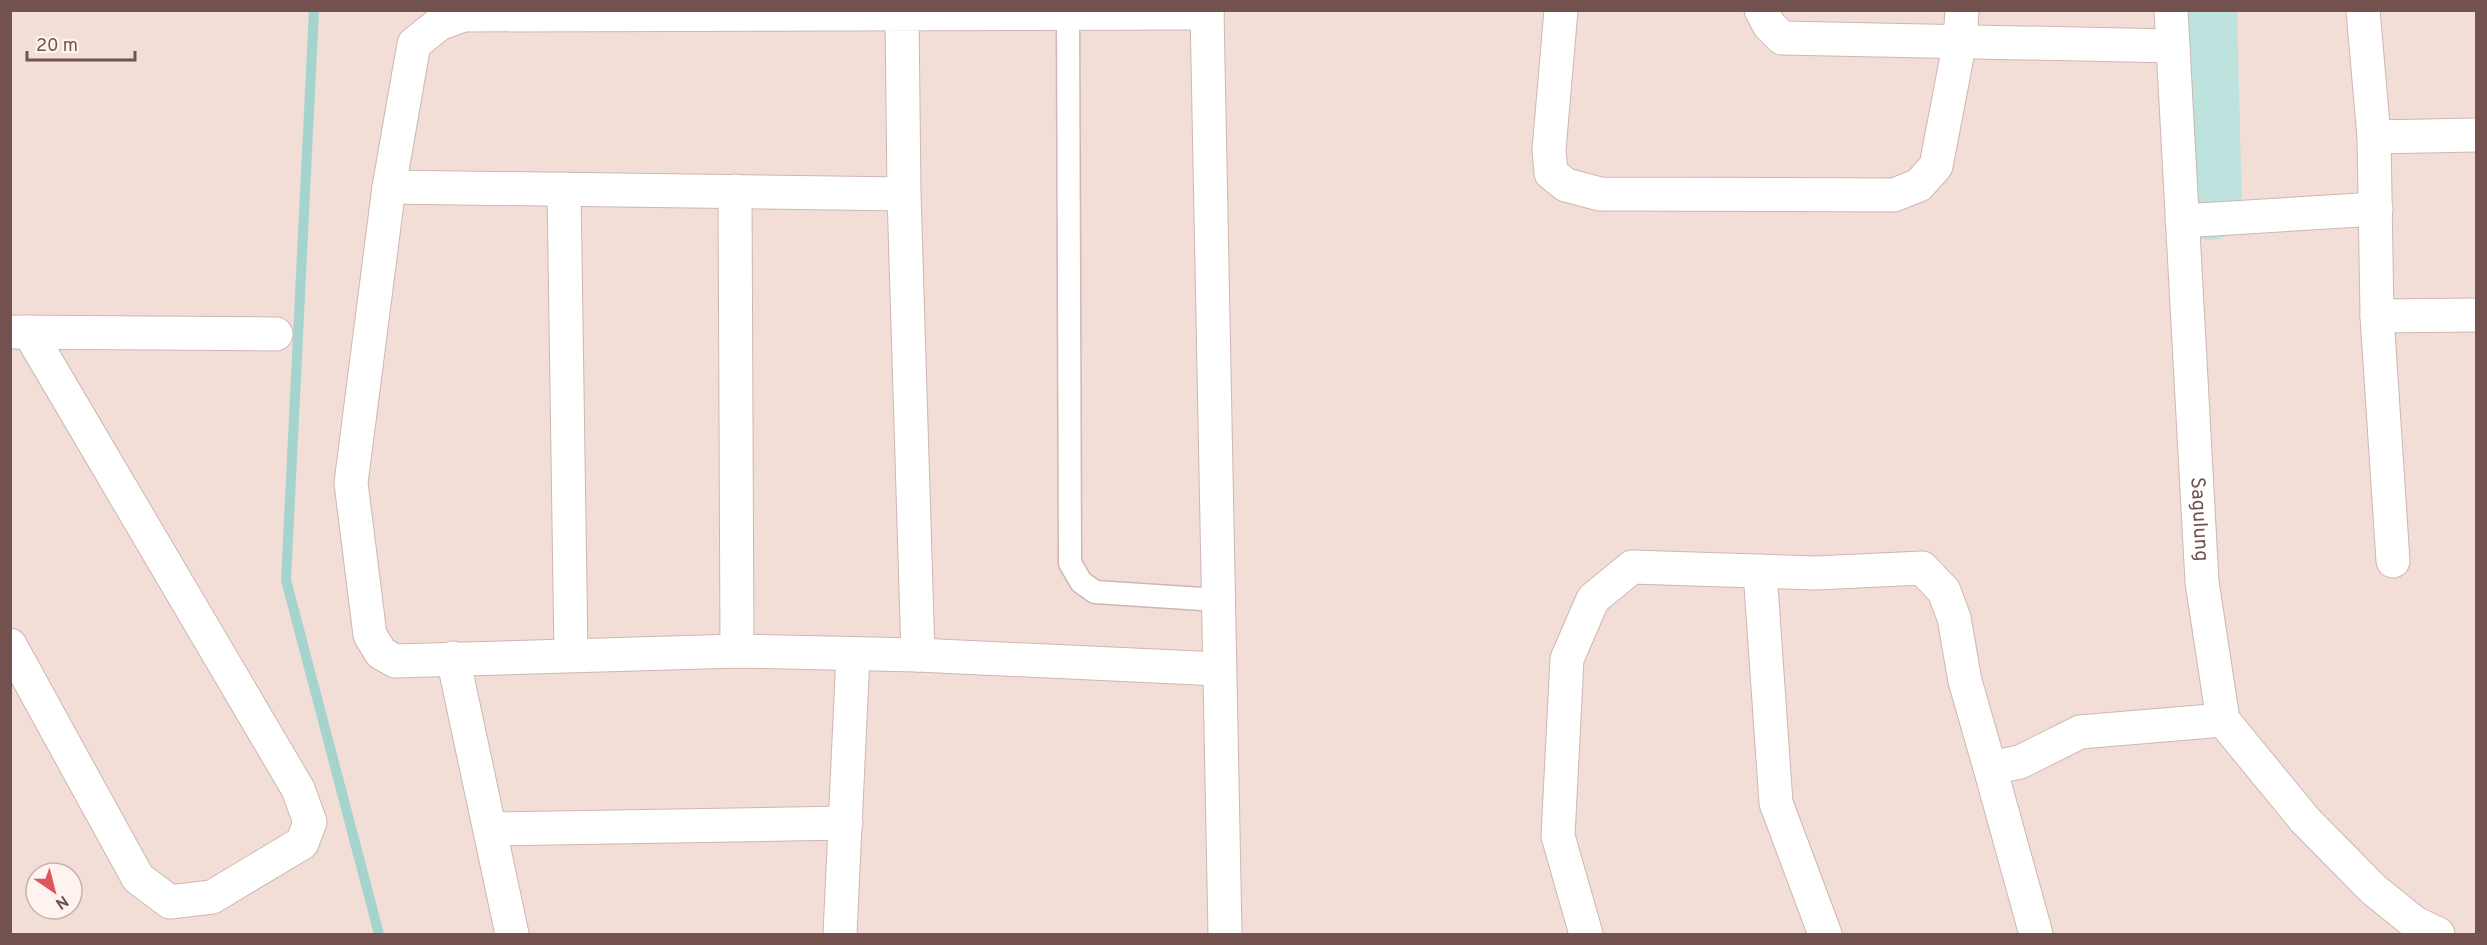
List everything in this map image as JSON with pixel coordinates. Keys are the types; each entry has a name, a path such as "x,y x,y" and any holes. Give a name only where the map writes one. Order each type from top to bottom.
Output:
{"street":[{"path":"1561,10 1549,150 1551,173 1566,185 1600,194 1894,195 1919,185 1936,166 1961,26"},
{"path":"1761,10 1769,25 1782,38 1961,26 2173,46"},
{"name":"Sagulung","path":"2171,10 2202,582 2223,720"},
{"path":"2363,10 2374,137 2377,316 2393,561"},
{"path":"1219,669 918,655 737,651 395,661 381,653 370,635 351,483 389,187 414,44 439,24 463,13 1207,12 1224,934"},
{"path":"902,14 904,194 918,655"},
{"path":"2374,137 2476,135"},
{"path":"389,187 904,194"},
{"path":"564,189 571,655"},
{"path":"735,191 737,651"},
{"path":"2182,221 2376,209"},
{"path":"2377,316 2476,315"},
{"path":"20,332 276,334"},
{"path":"10,645 138,878 170,902 212,897 302,843 310,822 298,789 20,332"},
{"path":"1586,934 1558,836 1567,659 1593,599 1632,567 1816,573 1922,568 1944,591 1954,618 1965,681 2036,934"},
{"path":"1760,571 1776,803 1825,934"},
{"path":"840,934 853,655"},
{"path":"453,658 512,934"},
{"path":"1990,768 2020,762 2080,732 2223,720 2305,820 2373,890 2415,923 2438,934"},
{"path":"490,829 846,823"}],"lane":[{"path":"1068,12 1070,562 1081,582 1095,592 1218,600"}],"shaded area":[{"path":"10,11 2476,11 2476,934 11,934"}],"waterway":[{"path":"314,10 286,580 379,934"},
{"path":"2205,10 2210,208"}]}
